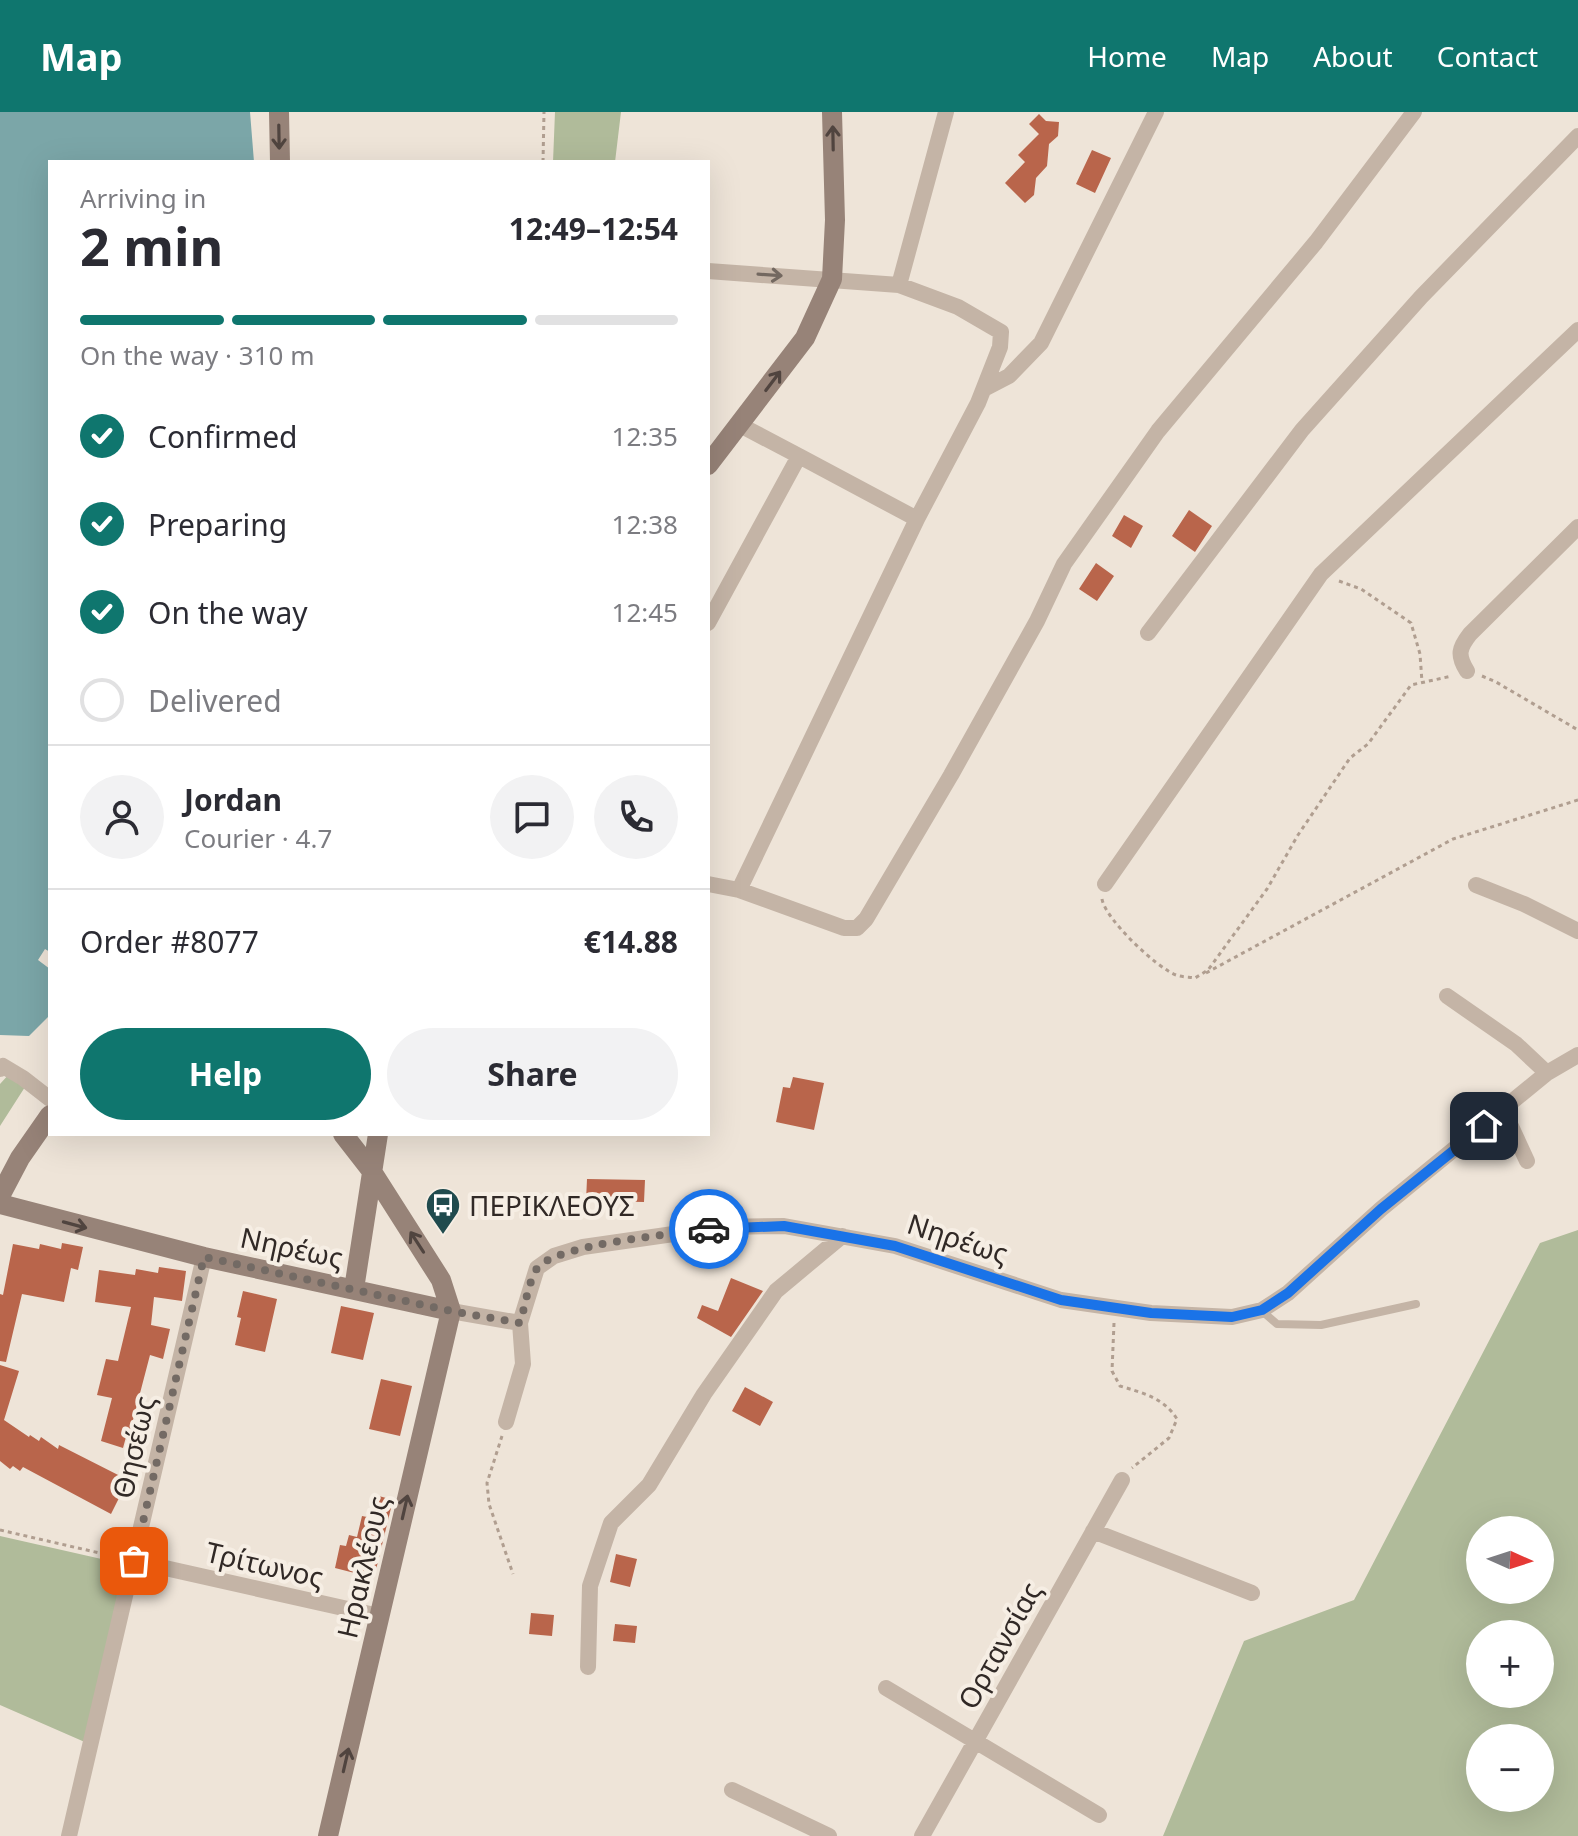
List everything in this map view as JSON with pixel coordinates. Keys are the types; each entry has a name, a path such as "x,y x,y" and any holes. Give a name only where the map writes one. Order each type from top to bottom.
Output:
{"main road":[{"path":"279,112 280,160"},
{"path":"710,462 805,338 832,279 835,220 832,112"},
{"path":"0,1196 20,1158 48,1118"},
{"path":"345,1136 371,1170 441,1280 451,1311"},
{"path":"354,1289 378,1136"},
{"name":"Νηρέως","path":"0,1204 204,1257 451,1311"},
{"name":"Ηρακλέους","path":"328,1836 451,1311"}],"street":[{"path":"899,285 946,112"},
{"path":"984,389 1009,376 1041,343 1156,112"},
{"path":"710,884 739,890 844,928 857,928 866,919 1030,634 1064,564 1158,431 1316,242 1414,112"},
{"path":"1148,633 1302,430 1421,297 1578,136"},
{"path":"710,271 899,285 958,307 1001,332 1000,347 984,389 917,519 739,890"},
{"path":"1105,884 1321,574 1578,330"},
{"path":"740,425 917,519"},
{"path":"710,619 799,456"},
{"path":"1467,671 1459,659 1460,647 1465,640 1578,527"},
{"path":"1476,885 1524,904 1578,931"},
{"path":"1447,996 1516,1044 1547,1073"},
{"name":"Νηρέως","path":"451,1311 520,1323 537,1268 554,1256 583,1247 722,1227 784,1226 895,1246 1061,1300 1151,1313 1232,1317 1262,1310 1288,1293 1381,1209 1547,1073 1578,1055"},
{"path":"0,1069 3,1066 48,1097"},
{"path":"1503,1109 1527,1161"},
{"path":"588,1667 590,1586 611,1523 649,1485 704,1394 776,1291 842,1236"},
{"name":"Θησέως","path":"69,1836 204,1257"},
{"path":"506,1422 523,1364 520,1323"},
{"name":"Ορτανσίας","path":"922,1836 1122,1480"},
{"path":"1093,1531 1252,1593"},
{"name":"Τρίτωνος","path":"134,1561 379,1616"},
{"path":"886,1688 1099,1815"},
{"path":"732,1790 829,1836"}],"lane":[{"path":"1262,1310 1277,1324 1321,1325 1416,1304"}],"path":[{"path":"543,160 544,112"},
{"path":"1321,574 1361,589 1411,623 1420,654 1422,683"},
{"path":"1105,884 1101,902 1111,920 1142,950 1174,974 1195,978 1208,970 1267,889 1298,835 1350,758 1368,744 1411,685 1467,671 1496,682 1578,730"},
{"path":"1202,974 1453,839 1578,800"},
{"path":"1115,1308 1112,1371 1120,1386 1150,1395 1170,1408 1177,1419 1169,1438 1128,1470 1122,1480"},
{"path":"506,1422 487,1483 489,1504 513,1574"},
{"path":"0,1530 134,1561"}],"green space":[{"path":"555,112 621,112 615,160 553,160"},
{"path":"10,1073 25,1087 0,1126 0,1084"},
{"path":"1578,1230 1578,1836 1163,1836 1244,1641 1354,1600 1540,1243"},
{"path":"0,1536 128,1565 87,1743 0,1705"}],"water":[{"path":"0,112 250,112 254,160 48,160 48,951 45,949 38,960 48,968 48,1017 29,1036 0,1035"}],"building":[{"path":"1039,114 1046,121 1059,122 1058,136 1049,144 1047,166 1036,178 1034,195 1025,203 1005,183 1025,162 1018,155 1039,134 1029,124"},
{"path":"1092,150 1111,158 1095,193 1076,184"},
{"path":"1189,510 1212,526 1195,552 1172,536"},
{"path":"1124,515 1143,526 1131,548 1112,536"},
{"path":"1096,563 1114,576 1097,601 1079,589"},
{"path":"793,1077 824,1083 814,1130 776,1122 783,1087 790,1088"},
{"path":"587,1179 645,1180 644,1202 586,1201"},
{"path":"62,1243 83,1247 78,1270 71,1268 64,1302 22,1294 6,1362 0,1361 0,1294 3,1295 13,1244 39,1249 40,1244 61,1249"},
{"path":"159,1267 186,1271 182,1301 154,1297 151,1325 170,1329 163,1359 150,1355 133,1420 137,1421 132,1438 126,1437 123,1448 101,1441 112,1398 97,1395 106,1359 118,1361 131,1307 95,1302 99,1270 135,1275 136,1269 158,1273"},
{"path":"731,1278 763,1291 731,1337 697,1318 702,1305 718,1311"},
{"path":"243,1291 277,1299 265,1352 235,1345"},
{"path":"341,1306 374,1313 363,1360 331,1353"},
{"path":"0,1365 19,1371 4,1420 29,1437 39,1441 41,1437 58,1449 59,1445 128,1480 111,1514 23,1467 20,1471 13,1466 10,1469 0,1461"},
{"path":"381,1379 412,1386 400,1436 369,1429"},
{"path":"745,1387 773,1402 760,1426 732,1411"},
{"path":"375,1495 390,1499 389,1504 392,1504 374,1578 335,1568 340,1545 346,1546 349,1535 357,1537 362,1516 367,1517"},
{"path":"616,1554 637,1559 630,1587 610,1582"},
{"path":"531,1613 554,1615 552,1636 529,1634"},
{"path":"615,1624 637,1626 635,1643 613,1641"}],"way so far":[{"path":"134,1561 204,1257 520,1323 537,1268 554,1256 583,1247 709,1229"}],"place":[{"name":"ΠΕΡΙΚΛΕΟΥΣ","path":"443,1236"}],"route":[{"path":"709,1229 784,1226 895,1246 1061,1300 1151,1313 1232,1317 1262,1310 1288,1293 1381,1209 1484,1126"}]}
